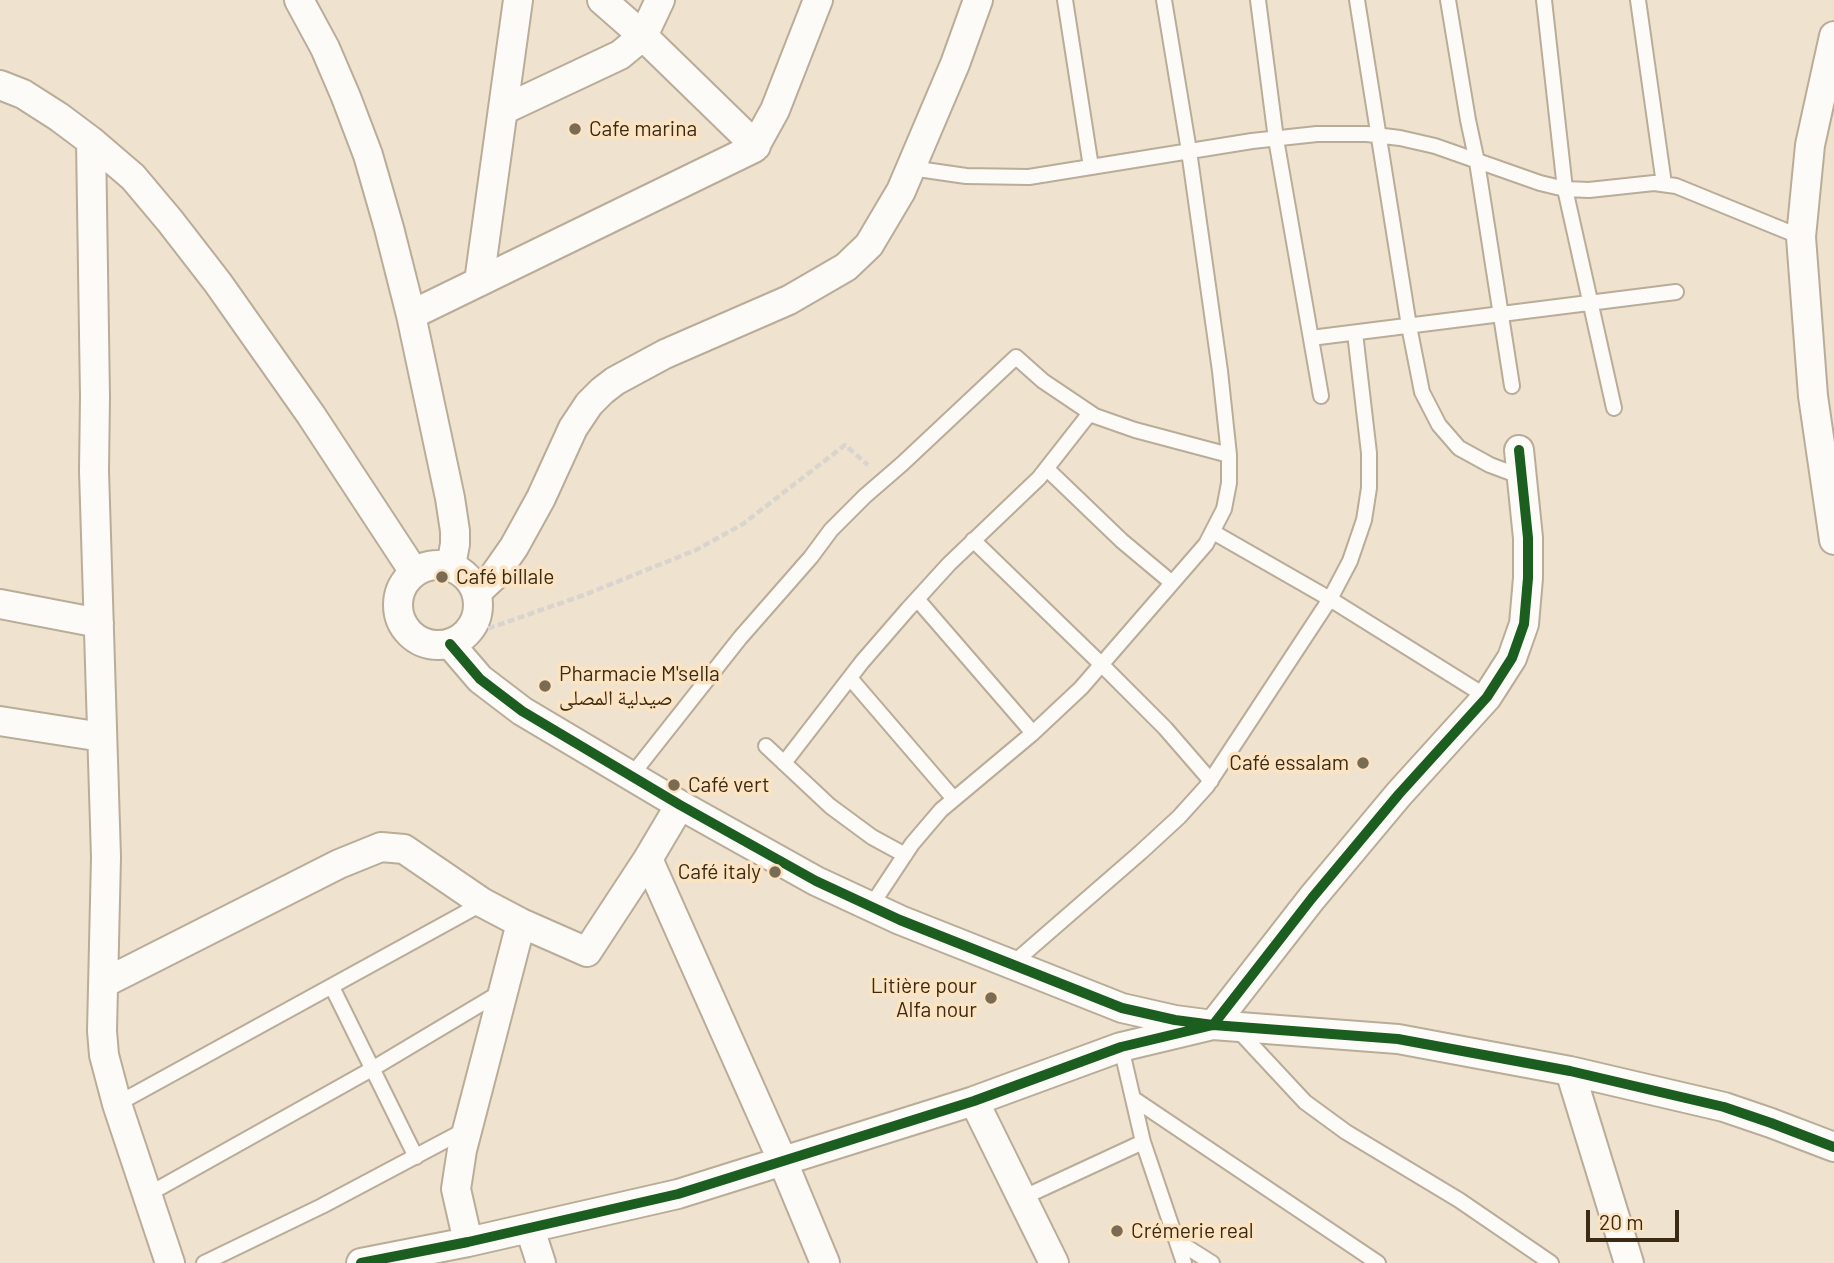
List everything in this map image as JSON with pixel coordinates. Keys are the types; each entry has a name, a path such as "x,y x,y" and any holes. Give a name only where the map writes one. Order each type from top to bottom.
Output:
{"street":[{"path":"299,0 325,48 368,155 411,315 453,518 455,544 451,566"},
{"path":"479,282 518,0"},
{"path":"602,0 756,146"},
{"path":"503,110 620,55 643,36 660,0"},
{"path":"411,315 740,157 756,146 775,110 818,0"},
{"path":"477,592 493,577 514,547 541,498 573,428 589,404 602,391 643,365 789,300 860,256 877,234 901,191 955,64 978,0"},
{"path":"1834,36 1810,145 1801,237 1812,383 1834,540"},
{"path":"0,85 23,94 91,141 132,177 170,221 218,283 311,415 414,572"},
{"path":"91,141 106,857 102,1031 104,1055 117,1104 169,1263"},
{"path":"361,1263 530,1229 678,1194 974,1101 1121,1047 1224,1026 1321,887 1486,697 1512,657 1521,636 1527,610 1528,538 1521,463"},
{"path":"426,566 451,566 462,572 477,592 477,618 471,628 456,640 438,645 425,643 414,638 404,628 397,605 399,592 414,572 426,566"},
{"path":"0,604 99,623"},
{"path":"456,640 469,667 497,694 680,805 817,881 1011,965 1122,1008 1175,1020 1224,1026 1398,1039 1570,1071 1724,1107 1834,1147"},
{"path":"0,721 102,737"},
{"path":"104,983 339,864 381,847 404,849 482,903 587,952 680,805"},
{"path":"648,859 825,1263"},
{"path":"468,1242 456,1189 468,1129 506,990 521,923"},
{"path":"1570,1071 1629,1263"},
{"path":"974,1101 1055,1263"},
{"path":"530,1229 541,1263"}],"lane":[{"path":"1065,0 1091,167"},
{"path":"871,906 905,855 941,810 1033,733 1081,688 1206,544 1224,509 1229,483 1229,455 1220,371 1189,151 1164,0"},
{"path":"1258,0 1276,139 1321,396"},
{"path":"1357,0 1422,392 1439,425 1459,448 1490,465 1521,463"},
{"path":"1448,0 1468,120 1478,162 1512,386"},
{"path":"1544,0 1565,189 1614,408"},
{"path":"1638,0 1664,184"},
{"path":"911,168 966,176 1029,177 1317,134 1379,135 1435,146 1540,183 1565,189 1590,190 1664,184 1688,190 1801,237"},
{"path":"1311,338 1676,292"},
{"path":"1011,965 1169,826 1211,781 1329,599 1350,561 1361,530 1369,488 1369,453 1355,333"},
{"path":"631,776 831,530 1016,357 1043,381 1090,412 1116,424 1229,455"},
{"path":"784,763 850,678 917,599 973,540 1047,469 1090,412"},
{"path":"1047,469 1122,541 1171,582"},
{"path":"1213,532 1329,599 1486,697"},
{"path":"973,540 1165,728 1211,781"},
{"path":"917,599 1033,733"},
{"path":"850,678 954,799"},
{"path":"766,746 851,822 905,855"},
{"path":"117,1104 482,903"},
{"path":"332,987 416,1157"},
{"path":"147,1195 372,1069 506,990"},
{"path":"1224,1026 1305,1102 1346,1132 1459,1200 1551,1263"},
{"path":"1121,1047 1143,1142 1184,1263"},
{"path":"1134,1098 1378,1263"},
{"path":"204,1263 468,1129"},
{"path":"1021,1198 1143,1142"},
{"path":"1177,1241 1212,1263"}],"path":[{"path":"456,640 584,595 696,550 743,524 845,445 885,479"}],"cycle path":[{"path":"361,1263 468,1242 678,1194 974,1101 1121,1047 1213,1025 1312,898 1399,794 1487,697 1512,658 1524,624 1528,578 1528,538 1519,450"},
{"path":"450,644 480,679 522,711 680,805 816,881 900,920 1122,1008 1213,1025 1398,1039 1570,1071 1724,1107 1834,1147"}],"place":[{"name":"Cafe marina","path":"575,129"},
{"name":"Café billale","path":"442,577"},
{"name":"Pharmacie M'sella صيدلية المصلى","path":"545,686"},
{"name":"Café essalam","path":"1363,763"},
{"name":"Café vert","path":"674,785"},
{"name":"Café italy","path":"775,872"},
{"name":"Litière pour Alfa nour","path":"991,998"},
{"name":"Crémerie real","path":"1117,1231"}]}
